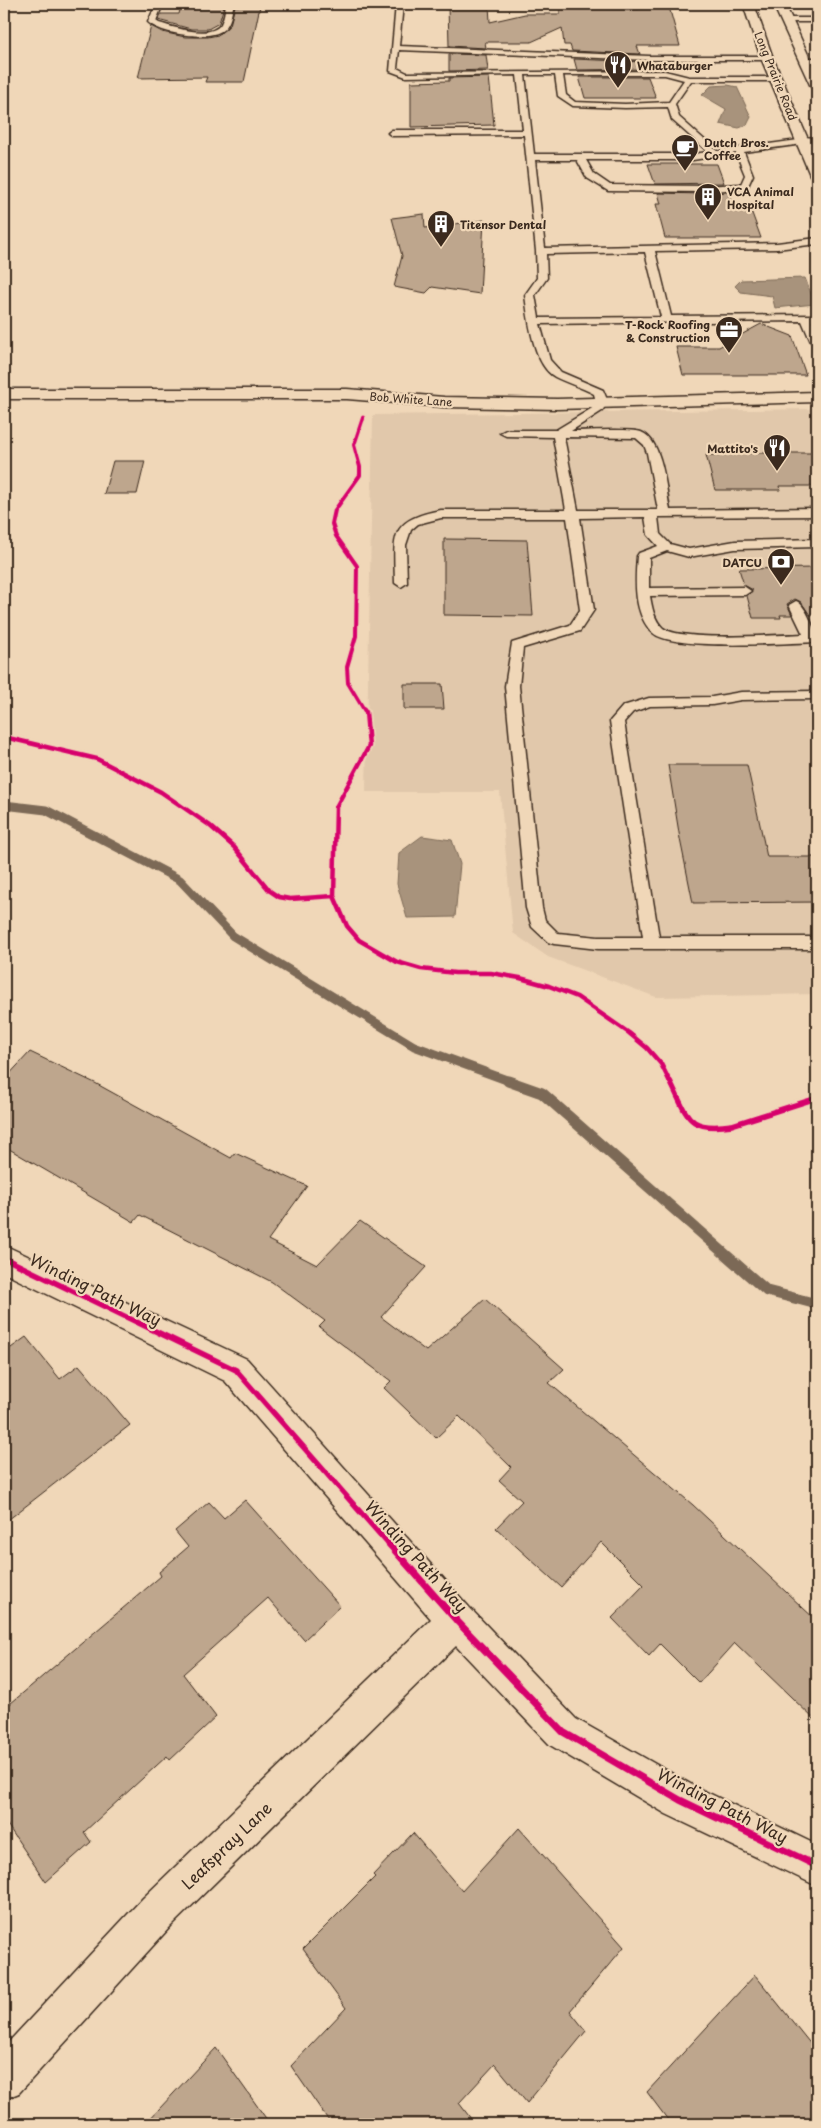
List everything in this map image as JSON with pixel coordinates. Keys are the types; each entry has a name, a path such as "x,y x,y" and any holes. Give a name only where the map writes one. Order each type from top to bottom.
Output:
{"street":[{"name":"Long Prairie Road","path":"748,4 767,58 817,175"},
{"path":"779,4 786,20 811,60 817,87"},
{"path":"803,142 817,142"},
{"name":"Bob White Lane","path":"4,394 347,394 444,402 557,404 817,397"},
{"name":"Winding Path Way","path":"4,1258 236,1370 456,1620 563,1732 680,1800 817,1866"},
{"name":"Leafspray Lane","path":"4,2078 157,1912 456,1620"}],"lane":[{"path":"159,4 152,22 156,25 204,34 218,30 224,24 230,4"},
{"path":"399,4 393,69 406,74 665,73 690,79 776,79"},
{"path":"786,20 817,20"},
{"path":"395,48 650,58 767,58"},
{"path":"521,73 541,250 542,278 530,295 534,321 544,361 557,374 599,392 602,402 598,409 558,434"},
{"path":"559,73 562,96 573,104 625,106 671,104"},
{"path":"671,104 690,79"},
{"path":"671,104 675,118 715,154"},
{"path":"392,133 528,132"},
{"path":"531,157 693,157 803,142"},
{"path":"580,157 590,176 608,188 704,189 744,186 748,175 739,150"},
{"path":"541,250 777,246 817,241"},
{"path":"649,248 667,320"},
{"path":"534,321 812,318 816,342"},
{"path":"506,433 639,435 649,443 653,453 666,514"},
{"path":"558,434 573,514 587,610 575,628 516,646 512,686 534,908 538,923 554,938 598,943 817,943"},
{"path":"401,583 401,533 408,524 424,516 440,514 817,512"},
{"path":"651,514 654,535 666,547 690,553 735,545 817,543"},
{"path":"666,547 643,556 641,573 648,616 660,632 684,639 814,638 796,605"},
{"path":"644,592 745,591"},
{"path":"652,942 617,721 622,714 633,707 649,702 712,701 741,696 817,695"}],"shaded area":[{"path":"728,85 737,87 751,117 747,125 739,128 720,124 726,109 702,95 711,86"},
{"path":"805,278 815,304 775,308 772,296 741,292 735,286 741,280"},
{"path":"817,409 817,994 656,997 548,957 513,933 500,792 366,792 373,415"},
{"path":"422,836 452,840 460,864 455,917 407,918 397,884 399,853"}],"building":[{"path":"448,5 489,5 490,22 525,14 560,14 560,8 639,9 638,7 669,7 680,46 637,46 640,54 572,51 570,45 564,45 562,28 531,42 485,42 486,48 449,46"},
{"path":"181,6 224,6 219,23 208,29 191,29 158,20 161,14 179,14"},
{"path":"235,6 260,6 244,82 205,82 207,77 138,78 151,26 162,32 185,37 218,35 230,25"},
{"path":"449,54 486,55 488,70 449,71"},
{"path":"574,59 643,62 646,69 577,70"},
{"path":"489,77 494,125 411,127 411,82 449,81 449,78"},
{"name":"Whataburger","path":"579,77 648,77 656,98 585,98"},
{"name":"Dutch Bros. Coffee","path":"648,164 717,164 724,183 655,184"},
{"name":"VCA Animal Hospital","path":"728,192 733,205 749,205 761,238 665,238 656,204 661,204 658,193 704,194"},
{"name":"Titensor Dental","path":"424,214 425,228 484,220 480,294 432,287 426,293 394,287 402,256 392,218"},
{"name":"T-Rock Roofing & Construction","path":"761,324 792,336 806,375 683,375 676,347 719,347"},
{"path":"724,453 817,453 817,486 779,486 780,490 715,490 706,455 725,455"},
{"path":"113,461 145,461 137,494 104,494"},
{"path":"444,539 527,540 533,616 444,615"},
{"name":"DATCU","path":"817,568 817,615 810,615 801,602 795,599 787,604 792,615 780,615 781,618 753,618 747,596 753,590 744,585 739,569"},
{"path":"404,684 442,684 444,709 404,709"},
{"path":"668,765 747,765 767,857 817,857 817,902 693,903"},
{"path":"30,1052 95,1083 231,1158 235,1153 307,1186 268,1240 317,1265 360,1221 426,1267 381,1317 426,1351 485,1299 564,1369 549,1383 693,1505 817,1621 817,1722 735,1643 699,1683 660,1644 649,1656 612,1618 644,1585 601,1542 561,1587 496,1528 522,1501 499,1480 511,1467 459,1416 436,1438 384,1388 391,1381 319,1327 325,1321 272,1282 140,1215 134,1222 4,1146 4,1080"},
{"path":"26,1337 60,1379 79,1365 130,1425 4,1523 4,1353"},
{"path":"245,1500 340,1606 304,1640 268,1598 183,1674 216,1717 170,1760 167,1756 84,1832 91,1842 46,1882 4,1820 4,1709 161,1576 159,1572 188,1547 175,1531 209,1502 224,1518"},
{"path":"519,1828 624,1947 570,2011 586,2031 527,2103 495,2064 459,2103 475,2124 331,2124 291,2066 346,2008 303,1949 375,1877 373,1875 413,1833 462,1891"},
{"path":"755,1975 817,2052 817,2124 671,2124 647,2092"},
{"path":"216,2048 270,2124 145,2124"}],"waterway":[{"path":"4,805 46,810 180,880 233,936 414,1046 512,1082"},
{"path":"508,1081 542,1093 767,1291 817,1304"}],"cycle path":[{"path":"363,417 354,445 361,471 360,475 338,504 332,517 333,530 336,536 355,560 357,566 356,636 347,667 348,683 366,712 369,746 336,807 334,896 347,926 359,940 397,962 421,969 455,973 491,973 520,978 549,986 577,997 629,1033 647,1048 661,1064 690,1120 702,1126 718,1127 732,1125 817,1098"},
{"path":"4,737 97,759 161,792 209,825 234,847 270,891 279,897 290,899 334,896"},
{"path":"4,1258 236,1370 456,1620 563,1732 680,1800 817,1866"}],"place":[{"name":"Whataburger","path":"618,89"},
{"name":"Dutch Bros. Coffee","path":"685,172"},
{"name":"VCA Animal Hospital","path":"708,221"},
{"name":"Titensor Dental","path":"441,248"},
{"name":"T-Rock Roofing & Construction","path":"729,354"},
{"name":"Mattito's","path":"777,472"},
{"name":"DATCU","path":"781,586"}]}
